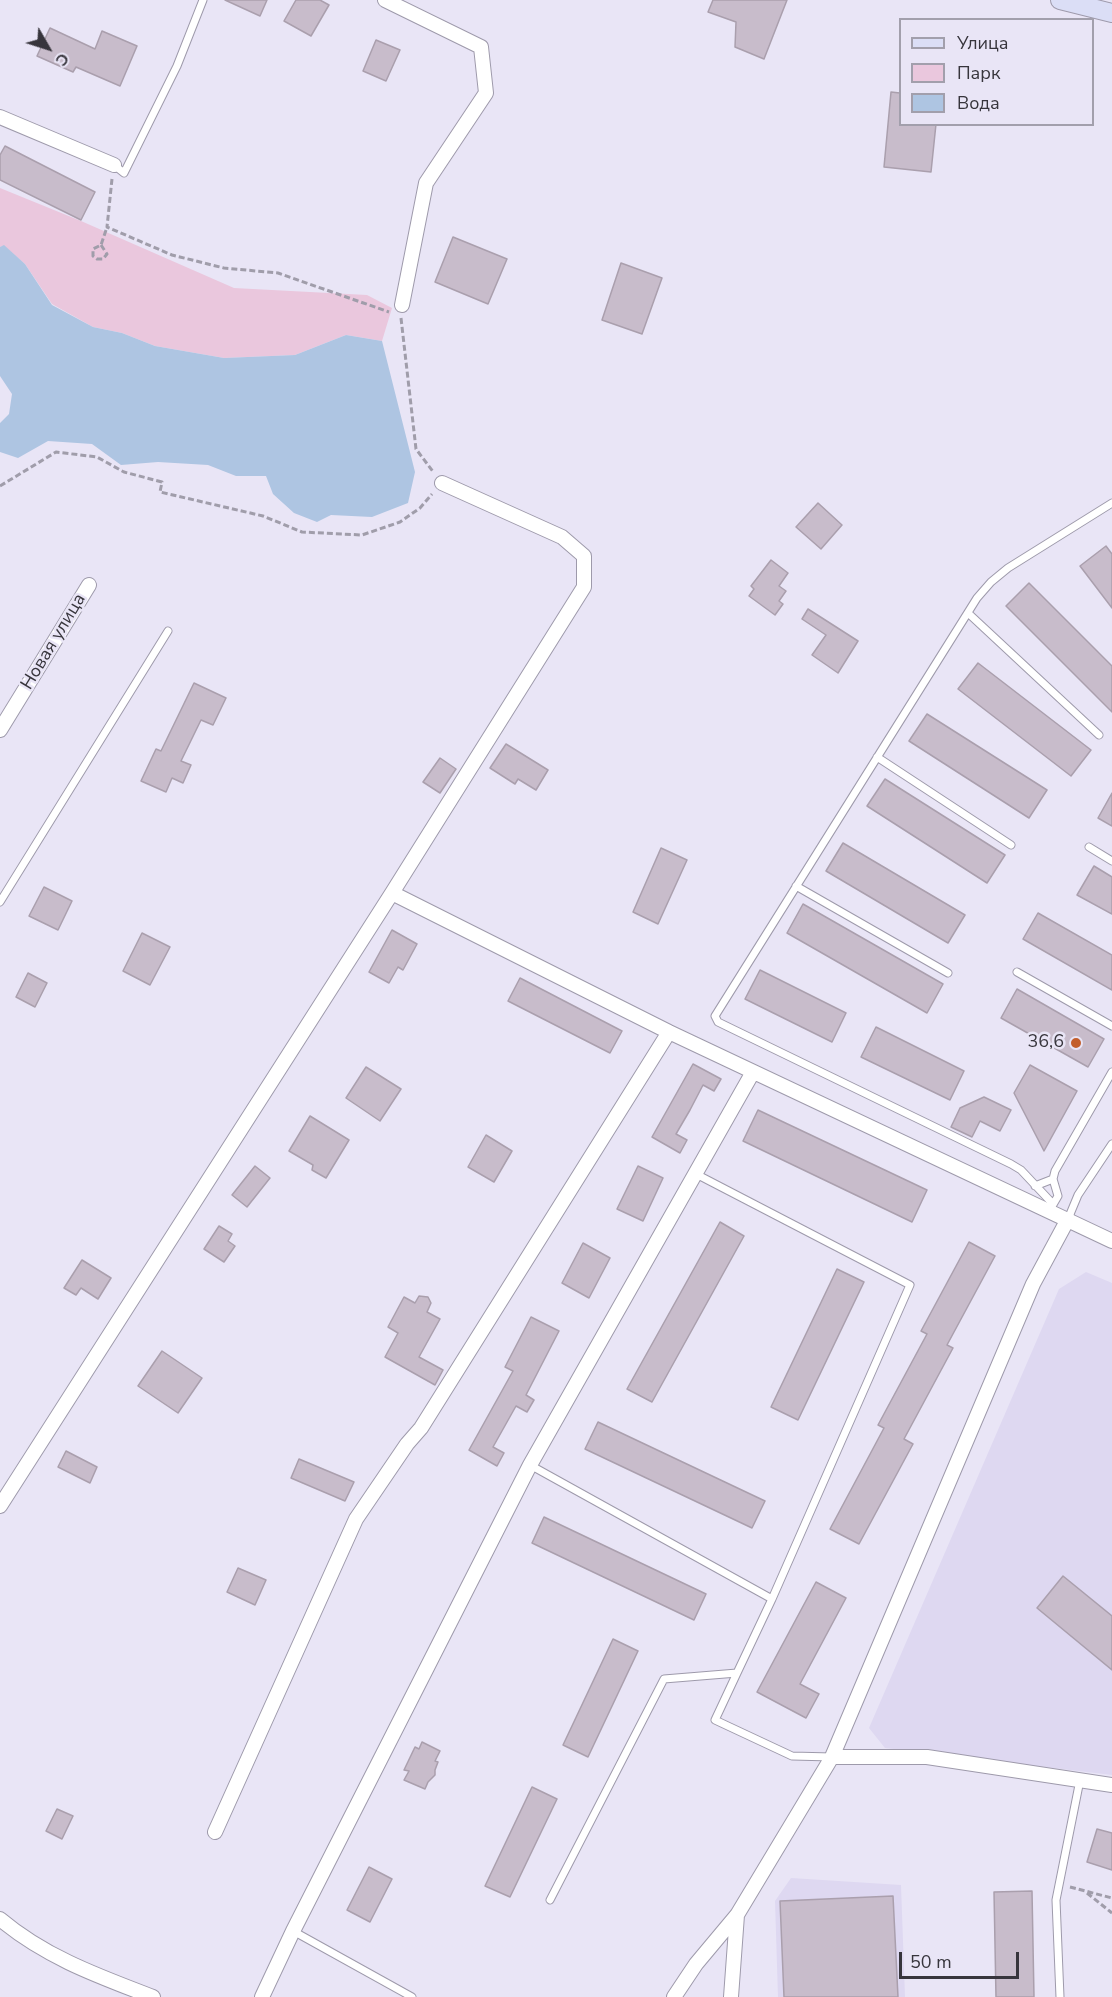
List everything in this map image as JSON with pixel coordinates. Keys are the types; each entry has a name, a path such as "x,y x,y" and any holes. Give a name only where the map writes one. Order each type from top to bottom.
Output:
{"main road":[{"path":"1060,0 1082,9 1112,13"}],"street":[{"path":"385,0 481,47 486,93 426,183 401,311"},
{"path":"0,117 114,165"},
{"path":"0,1506 392,893 584,587 584,556 562,537 442,483"},
{"name":"Новая улица","path":"0,730 89,585"},
{"path":"392,893 669,1032 1051,1207 1068,1219 1112,1241"},
{"path":"215,1832 357,1519 407,1444 421,1428 669,1032"},
{"path":"262,1997 293,1931 530,1465 753,1072"},
{"path":"674,1997 696,1964 737,1915 832,1757 1033,1284 1068,1219"},
{"path":"832,1757 927,1757 1112,1785"},
{"path":"731,1997 737,1915"},
{"path":"0,1919 40,1948 73,1966 153,1997"}],"lane":[{"path":"114,165 123,173 177,66 203,0"},
{"path":"1111,506 1008,567 991,582 968,613 716,1012 716,1020 1011,1164 1035,1186 1051,1207 1058,1196 1053,1179 1055,1171 1112,1072"},
{"path":"968,613 1100,735"},
{"path":"0,902 168,631"},
{"path":"877,757 1011,845"},
{"path":"1089,847 1112,861"},
{"path":"796,886 948,973"},
{"path":"1017,972 1112,1026"},
{"path":"1068,1219 1078,1195 1112,1144"},
{"path":"696,1174 910,1285 772,1599 715,1720 792,1756 832,1757"},
{"path":"1035,1186 1053,1179"},
{"path":"530,1465 772,1599"},
{"path":"550,1900 664,1679 737,1673"},
{"path":"1060,1997 1056,1900 1080,1780"},
{"path":"293,1931 412,1997"}],"path":[{"path":"101,245 107,254 103,259 93,256 93,249 101,245 107,227 114,165"},
{"path":"0,486 56,452 97,457 124,472 162,482 160,492 263,516 302,532 362,535 400,522 420,508 442,483 416,449 401,311 379,307 278,273 224,268 172,255 107,227"},
{"path":"1059,1884 1112,1898"},
{"path":"1086,1892 1112,1912"}],"shaded area":[{"path":"1086,1272 1112,1283 1112,1775 885,1748 869,1728 1059,1289"},
{"path":"791,1878 901,1885 905,1997 778,1997 775,1901"}],"green space":[{"path":"0,188 234,288 367,295 392,308 382,341 346,335 295,355 224,358 155,346 122,333 93,327 52,304 25,264 4,246 0,247"}],"water":[{"path":"4,245 25,264 52,305 93,327 122,333 155,346 224,358 295,355 346,335 382,341 415,472 408,503 372,517 331,515 317,522 294,513 273,494 266,476 236,476 208,465 158,462 121,465 92,444 48,441 18,458 0,452 0,423 9,414 12,394 0,376 0,247"}],"building":[{"path":"225,0 267,0 260,16"},
{"path":"296,0 320,0 329,5 311,36 284,21"},
{"path":"713,0 787,0 764,59 735,47 736,22 708,12"},
{"path":"50,28 95,49 102,31 137,46 120,86 76,67 73,72 37,56"},
{"path":"376,40 400,50 386,81 363,71"},
{"path":"891,92 899,93 899,126 936,126 931,172 884,167"},
{"path":"5,146 95,192 81,220 0,180 0,155"},
{"path":"453,237 507,259 488,304 435,282"},
{"path":"621,263 662,278 642,334 602,320"},
{"path":"818,503 842,525 821,549 796,527"},
{"path":"1106,546 1112,554 1112,608 1080,566"},
{"path":"771,560 788,573 779,586 786,591 779,601 783,604 775,615 749,596 754,589 751,586"},
{"path":"1029,583 1112,666 1112,712 1006,606"},
{"path":"808,609 858,641 838,673 812,655 826,635 802,619"},
{"path":"978,663 1091,750 1071,776 958,689"},
{"path":"194,683 226,698 213,725 201,720 181,761 191,765 183,783 172,778 166,792 141,781 156,749 161,751"},
{"path":"927,714 1047,790 1029,818 909,741"},
{"path":"506,744 548,770 536,790 518,779 515,784 490,768"},
{"path":"440,758 456,769 440,793 423,782"},
{"path":"885,779 1005,855 987,883 867,806"},
{"path":"1112,793 1112,826 1098,818"},
{"path":"843,843 965,915 948,943 826,871"},
{"path":"661,848 687,860 658,924 633,912"},
{"path":"1094,866 1112,877 1112,914 1077,895"},
{"path":"44,887 72,901 58,930 29,916"},
{"path":"803,904 943,984 927,1013 787,933"},
{"path":"1038,913 1112,955 1112,990 1023,939"},
{"path":"392,930 417,944 403,970 398,967 389,983 369,972"},
{"path":"142,933 170,947 150,985 123,971"},
{"path":"760,970 846,1013 832,1042 745,999"},
{"path":"28,973 47,983 35,1007 16,997"},
{"path":"520,978 622,1031 610,1053 508,1001"},
{"path":"1017,989 1104,1039 1088,1067 1001,1018"},
{"path":"876,1027 964,1071 950,1100 861,1057"},
{"path":"693,1064 721,1079 714,1091 703,1085 676,1134 687,1140 680,1153 652,1137"},
{"path":"1030,1065 1077,1091 1044,1151 1014,1093"},
{"path":"366,1067 401,1089 380,1121 346,1098"},
{"path":"984,1097 1011,1110 1000,1131 980,1121 972,1137 951,1127 960,1108"},
{"path":"758,1110 927,1190 912,1222 743,1141"},
{"path":"310,1116 349,1140 326,1178 312,1170 313,1165 289,1151"},
{"path":"486,1135 512,1151 494,1182 468,1167"},
{"path":"255,1166 270,1178 247,1207 232,1195"},
{"path":"638,1166 663,1178 643,1221 617,1209"},
{"path":"720,1222 744,1236 652,1402 627,1389"},
{"path":"219,1226 232,1234 228,1241 235,1246 224,1262 204,1249"},
{"path":"969,1242 995,1256 947,1345 953,1348 904,1439 913,1444 859,1544 830,1529 884,1428 878,1425 927,1334 921,1331"},
{"path":"583,1243 610,1258 589,1298 562,1283"},
{"path":"82,1260 111,1278 98,1299 81,1288 76,1295 64,1288"},
{"path":"837,1269 864,1282 798,1420 771,1407"},
{"path":"419,1296 428,1297 431,1303 427,1312 440,1319 419,1357 443,1370 435,1385 385,1357 398,1333 388,1327 404,1297 415,1303"},
{"path":"531,1317 559,1331 526,1395 534,1400 527,1412 516,1406 493,1447 504,1453 497,1466 469,1450 513,1371 505,1367"},
{"path":"162,1351 202,1378 178,1413 138,1386"},
{"path":"598,1422 765,1501 752,1528 585,1449"},
{"path":"66,1451 97,1467 90,1483 58,1467"},
{"path":"299,1459 354,1482 345,1501 291,1478"},
{"path":"544,1517 706,1594 694,1620 532,1543"},
{"path":"238,1568 266,1580 255,1605 227,1592"},
{"path":"1063,1576 1112,1616 1112,1670 1037,1608"},
{"path":"816,1582 846,1598 800,1684 819,1694 806,1718 757,1692"},
{"path":"613,1639 638,1651 588,1757 563,1745"},
{"path":"422,1742 440,1751 435,1761 438,1762 435,1775 425,1789 404,1780 409,1771 404,1770 415,1747 419,1749"},
{"path":"532,1787 557,1799 510,1897 485,1886"},
{"path":"57,1809 73,1816 62,1839 46,1831"},
{"path":"1097,1829 1112,1833 1112,1870 1087,1862"},
{"path":"369,1867 392,1879 370,1922 347,1910"},
{"path":"1032,1891 1034,1997 996,1997 994,1892"},
{"path":"893,1896 898,1997 784,1997 780,1901"}],"place":[{"name":"36,6","path":"1076,1043"}]}
